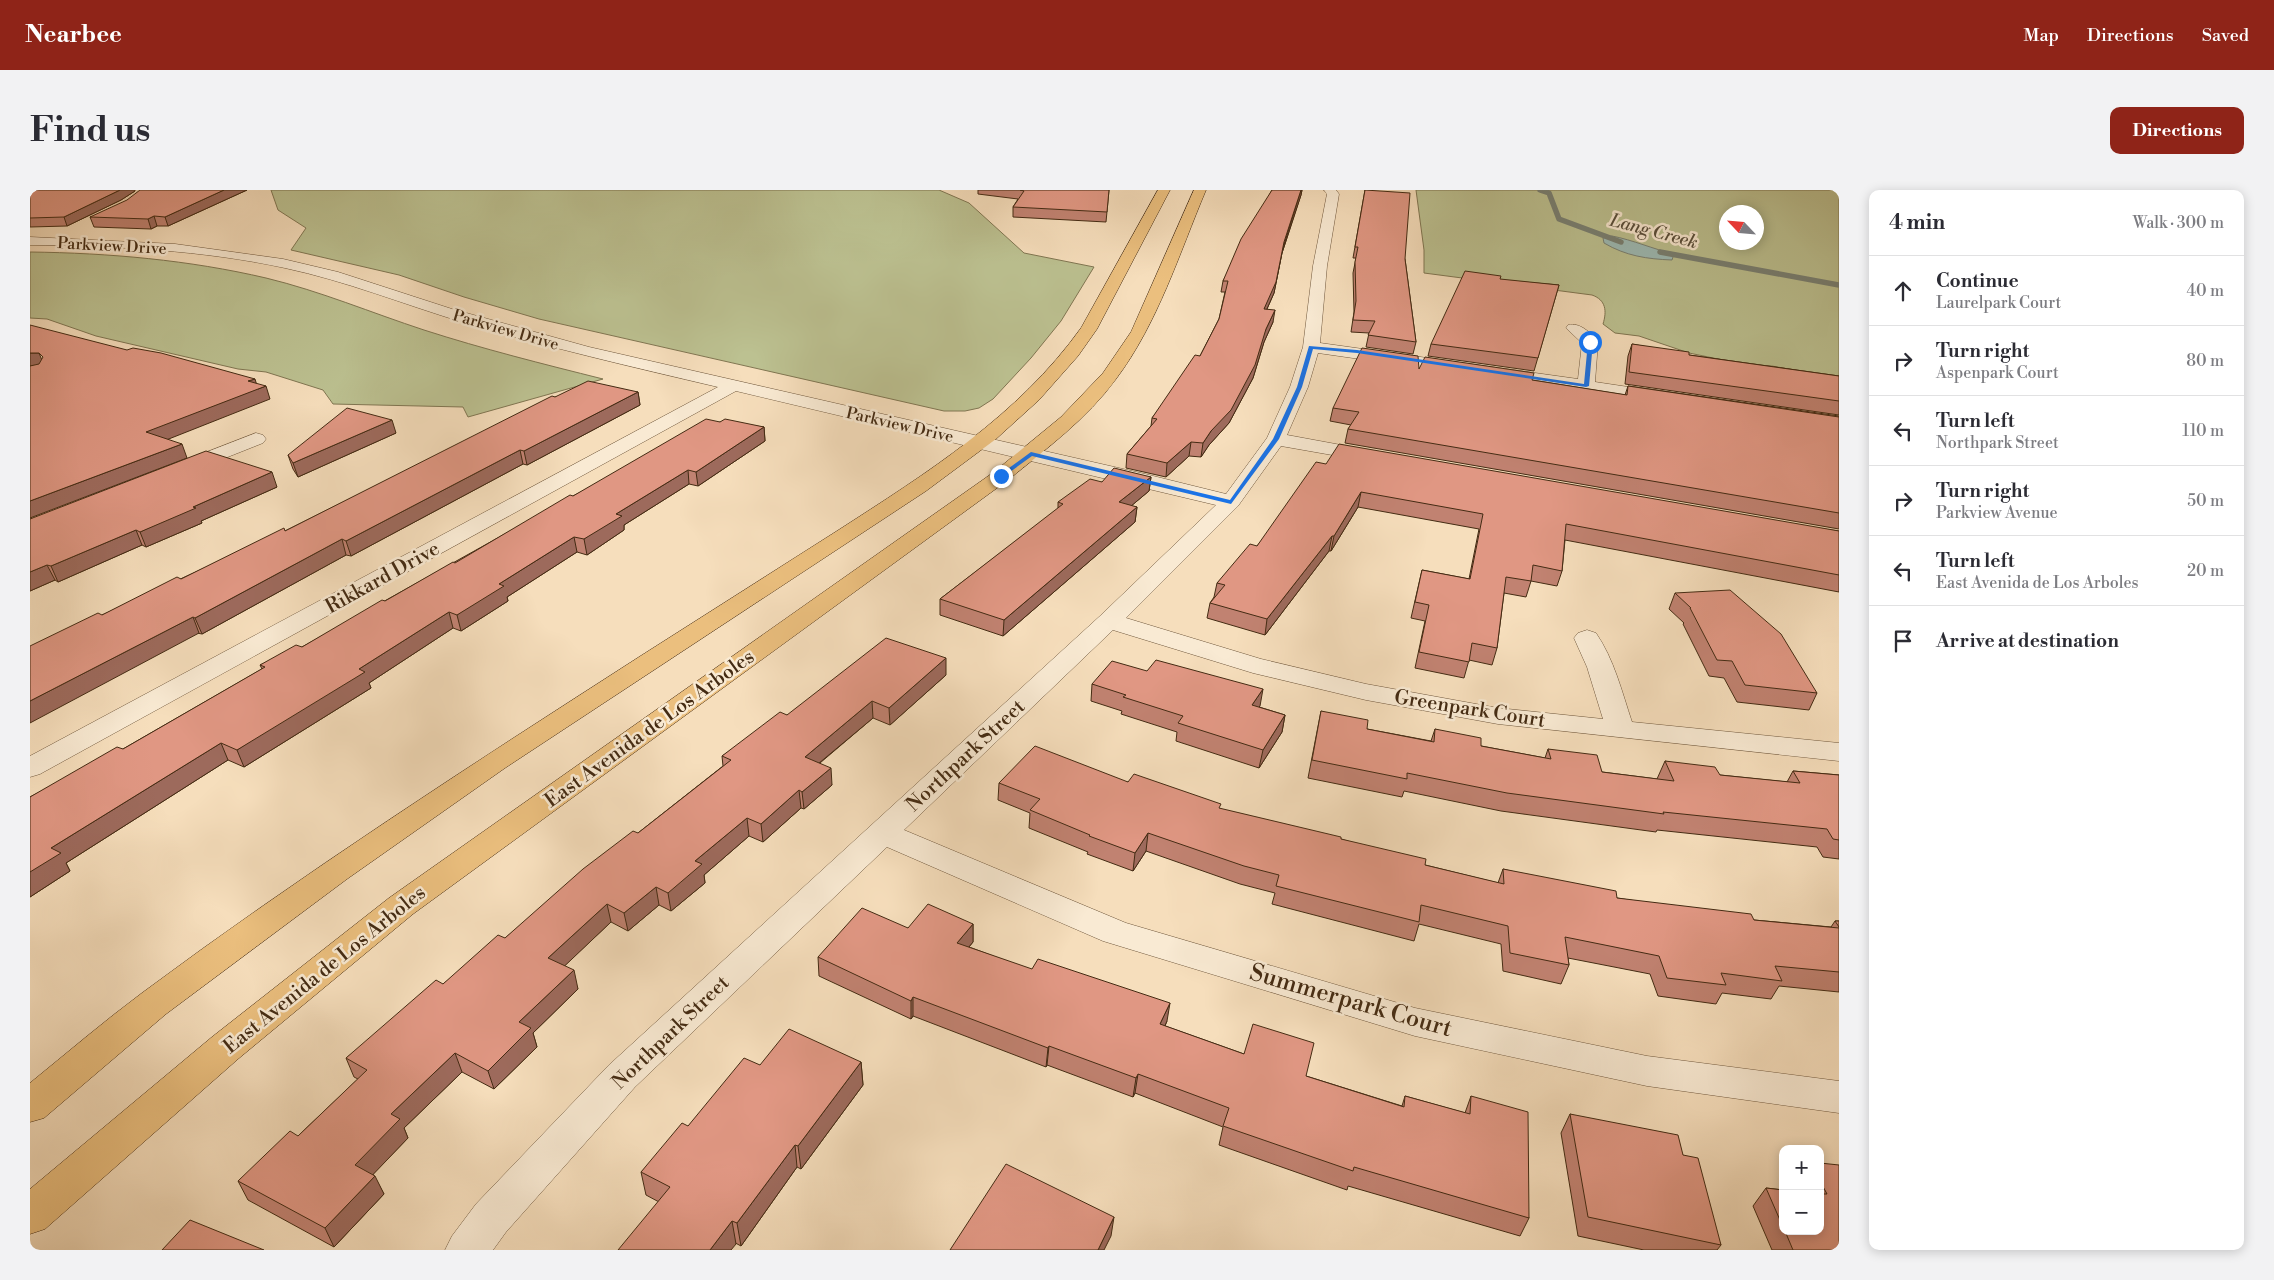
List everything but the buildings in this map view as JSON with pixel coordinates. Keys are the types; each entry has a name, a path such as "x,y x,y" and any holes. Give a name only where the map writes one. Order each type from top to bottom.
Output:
{"main road":[{"path":"30,1106 153,1004 336,871 495,762 919,487 1009,420 1042,388 1076,350 1090,329 1164,190"},
{"name":"East Avenida de Los Arboles","path":"30,1215 225,1048 401,906 1031,454 1068,421 1109,377 1126,354 1139,332 1200,190"}],"street":[{"name":"Northpark Street","path":"466,1250 491,1218 622,1076 1108,621 1231,502 1276,439 1299,387 1311,348 1320,266 1333,194 1330,190"},
{"path":"47,242 78,228"},
{"name":"Parkview Drive","path":"30,241 168,247 283,263 350,279 428,306 511,331 1231,502"},
{"path":"1574,328 1590,342 1586,386"},
{"path":"1311,348 1357,352 1684,400"},
{"name":"Rikkard Drive","path":"30,768 734,385"},
{"path":"166,475 256,439"},
{"path":"1276,439 1393,460"},
{"name":"Greenpark Court","path":"1108,621 1253,665 1366,692 1498,716 1839,752"},
{"path":"1587,638 1600,667 1620,728"},
{"name":"Summerpark Court","path":"882,833 1115,932 1415,1022 1647,1071 1839,1097"}],"green space":[{"path":"271,190 939,190 969,203 1024,253 1094,267 1061,321 1031,358 993,399 979,408 965,411 944,411 539,319 399,275 291,250 306,228 278,210"},
{"path":"1416,190 1839,190 1839,380 1811,373 1772,366 1752,366 1689,353 1639,336 1615,333 1603,324 1605,310 1603,303 1592,295 1424,273 1424,250"},
{"path":"30,252 89,254 178,262 266,278 326,296 446,337 603,379 468,417 463,407 333,404 323,390 266,372 238,369 96,336 47,319 30,318"}],"water":[{"path":"1612,236 1674,254 1672,260 1645,258 1620,251 1604,243 1603,238"}],"waterway":[{"name":"Lang Creek","path":"1540,190 1549,193 1559,219 1621,242"},
{"name":"Lang Creek","path":"1660,252 1839,285"}],"route":[{"path":"1001,476 1031,454 1231,502 1276,439 1299,387 1311,348 1357,352 1586,386 1590,342"}]}
